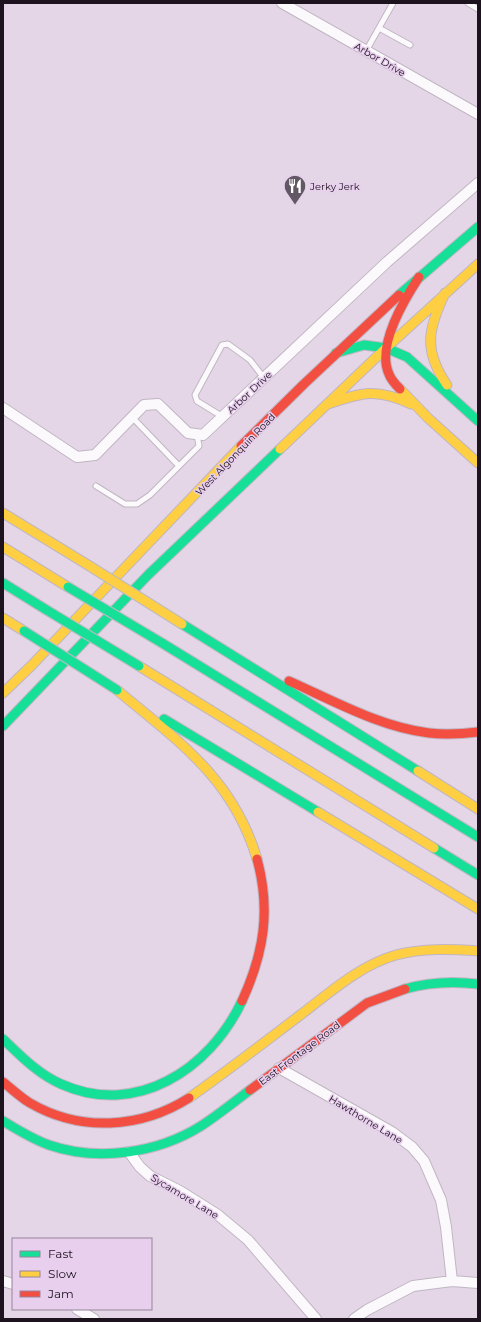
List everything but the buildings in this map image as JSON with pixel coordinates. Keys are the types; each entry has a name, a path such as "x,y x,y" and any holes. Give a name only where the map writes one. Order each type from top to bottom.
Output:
{"main road":[{"name":"West Algonquin Road","path":"3,693 32,665 245,442 336,353 419,277 478,227"},
{"path":"3,726 148,575 386,348 478,264"},
{"path":"419,277 402,303 391,326 386,348 388,374 395,384 416,406 478,463"},
{"path":"446,293 439,306 432,329 431,356 438,374 470,414"},
{"path":"336,353 364,346 386,348 407,357 478,421"},
{"path":"328,404 361,394 376,393 390,396 416,406"},
{"path":"3,513 478,810"},
{"path":"3,547 478,837"},
{"path":"3,583 478,875"},
{"path":"3,618 117,690 478,909"},
{"path":"232,656 375,718 410,730 453,734 478,732"},
{"path":"3,1039 30,1064 46,1076 75,1090 112,1096 140,1092 170,1080 187,1069 210,1050 236,1013 255,969 266,910 255,854 238,811 226,792 188,751 117,690"},
{"path":"3,1082 20,1096 40,1108 70,1119 104,1124 124,1123 144,1119 170,1109 188,1099 323,997 351,978 377,964 395,956 427,950 464,949 478,951"},
{"name":"East Frontage Road","path":"129,1152 172,1141 189,1133 367,1003 415,986 454,982 478,984"},
{"path":"3,1122 21,1134 41,1143 66,1149 101,1154 129,1152"}],"street":[{"name":"Arbor Drive","path":"282,3 478,114"},
{"name":"Arbor Drive","path":"197,434 203,435 387,262 478,183"},
{"path":"3,408 77,457 95,455 144,405 158,404 188,433 197,434"},
{"name":"Hawthorne Lane","path":"279,1068 392,1132 412,1147 424,1161 441,1200 446,1227 452,1281"},
{"name":"Sycamore Lane","path":"129,1152 140,1167 150,1176 180,1191 218,1215 248,1240 316,1319"},
{"path":"354,1319 367,1310 413,1286 452,1281 478,1284"},
{"path":"79,1310 94,1319"}],"lane":[{"path":"366,51 394,3"},
{"path":"468,3 478,9"},
{"path":"379,28 410,45"},
{"path":"223,416 197,400 195,395 222,345 228,344 250,360 264,378"},
{"path":"132,417 179,466"},
{"path":"96,486 125,504 137,504 150,495 199,446 197,434"}],"traffic: fast":[{"path":"399,295 478,227"},
{"path":"336,353 364,345 386,348 407,357 478,421"},
{"path":"3,726 148,575 280,449"},
{"path":"3,583 45,609"},
{"path":"68,587 162,643"},
{"path":"45,609 139,666"},
{"path":"182,624 418,771"},
{"path":"24,631 117,690"},
{"path":"162,643 478,837"},
{"path":"164,719 318,812"},
{"path":"434,848 478,875"},
{"path":"405,989 441,983 478,984"},
{"path":"3,1039 30,1064 61,1084 89,1093 116,1095 143,1091 168,1081 190,1066 211,1047 228,1025 242,1001"},
{"path":"3,1121 37,1140 68,1150 107,1154 127,1152 166,1143 184,1135 207,1122 250,1090"}],"traffic: slow":[{"path":"280,449 386,348 478,264"},
{"path":"445,293 439,306 432,329 431,350 439,372 447,385"},
{"path":"400,389 428,418 478,463"},
{"path":"328,404 351,397 370,394 389,396 411,404"},
{"path":"3,693 32,665 241,446"},
{"path":"3,513 88,565"},
{"path":"3,547 68,587"},
{"path":"88,565 182,624"},
{"path":"3,618 24,631"},
{"path":"139,666 434,848"},
{"path":"117,690 182,745 201,763 218,783 234,806 247,831 257,859"},
{"path":"418,771 478,809"},
{"path":"318,812 478,909"},
{"path":"189,1098 345,981 370,966 396,955 416,951 478,951"}],"traffic: jam":[{"path":"400,389 389,374 386,363 386,350 399,310 419,277"},
{"path":"241,446 304,384 399,295"},
{"path":"289,681 375,719 411,730 435,734 478,732"},
{"path":"242,1001 256,966 263,931 264,896 257,859"},
{"path":"250,1090 367,1003 405,989"},
{"path":"3,1082 26,1101 49,1112 69,1119 89,1122 110,1123 130,1121 151,1116 189,1098"}],"place":[{"name":"Jerky Jerk","path":"295,206"}]}
